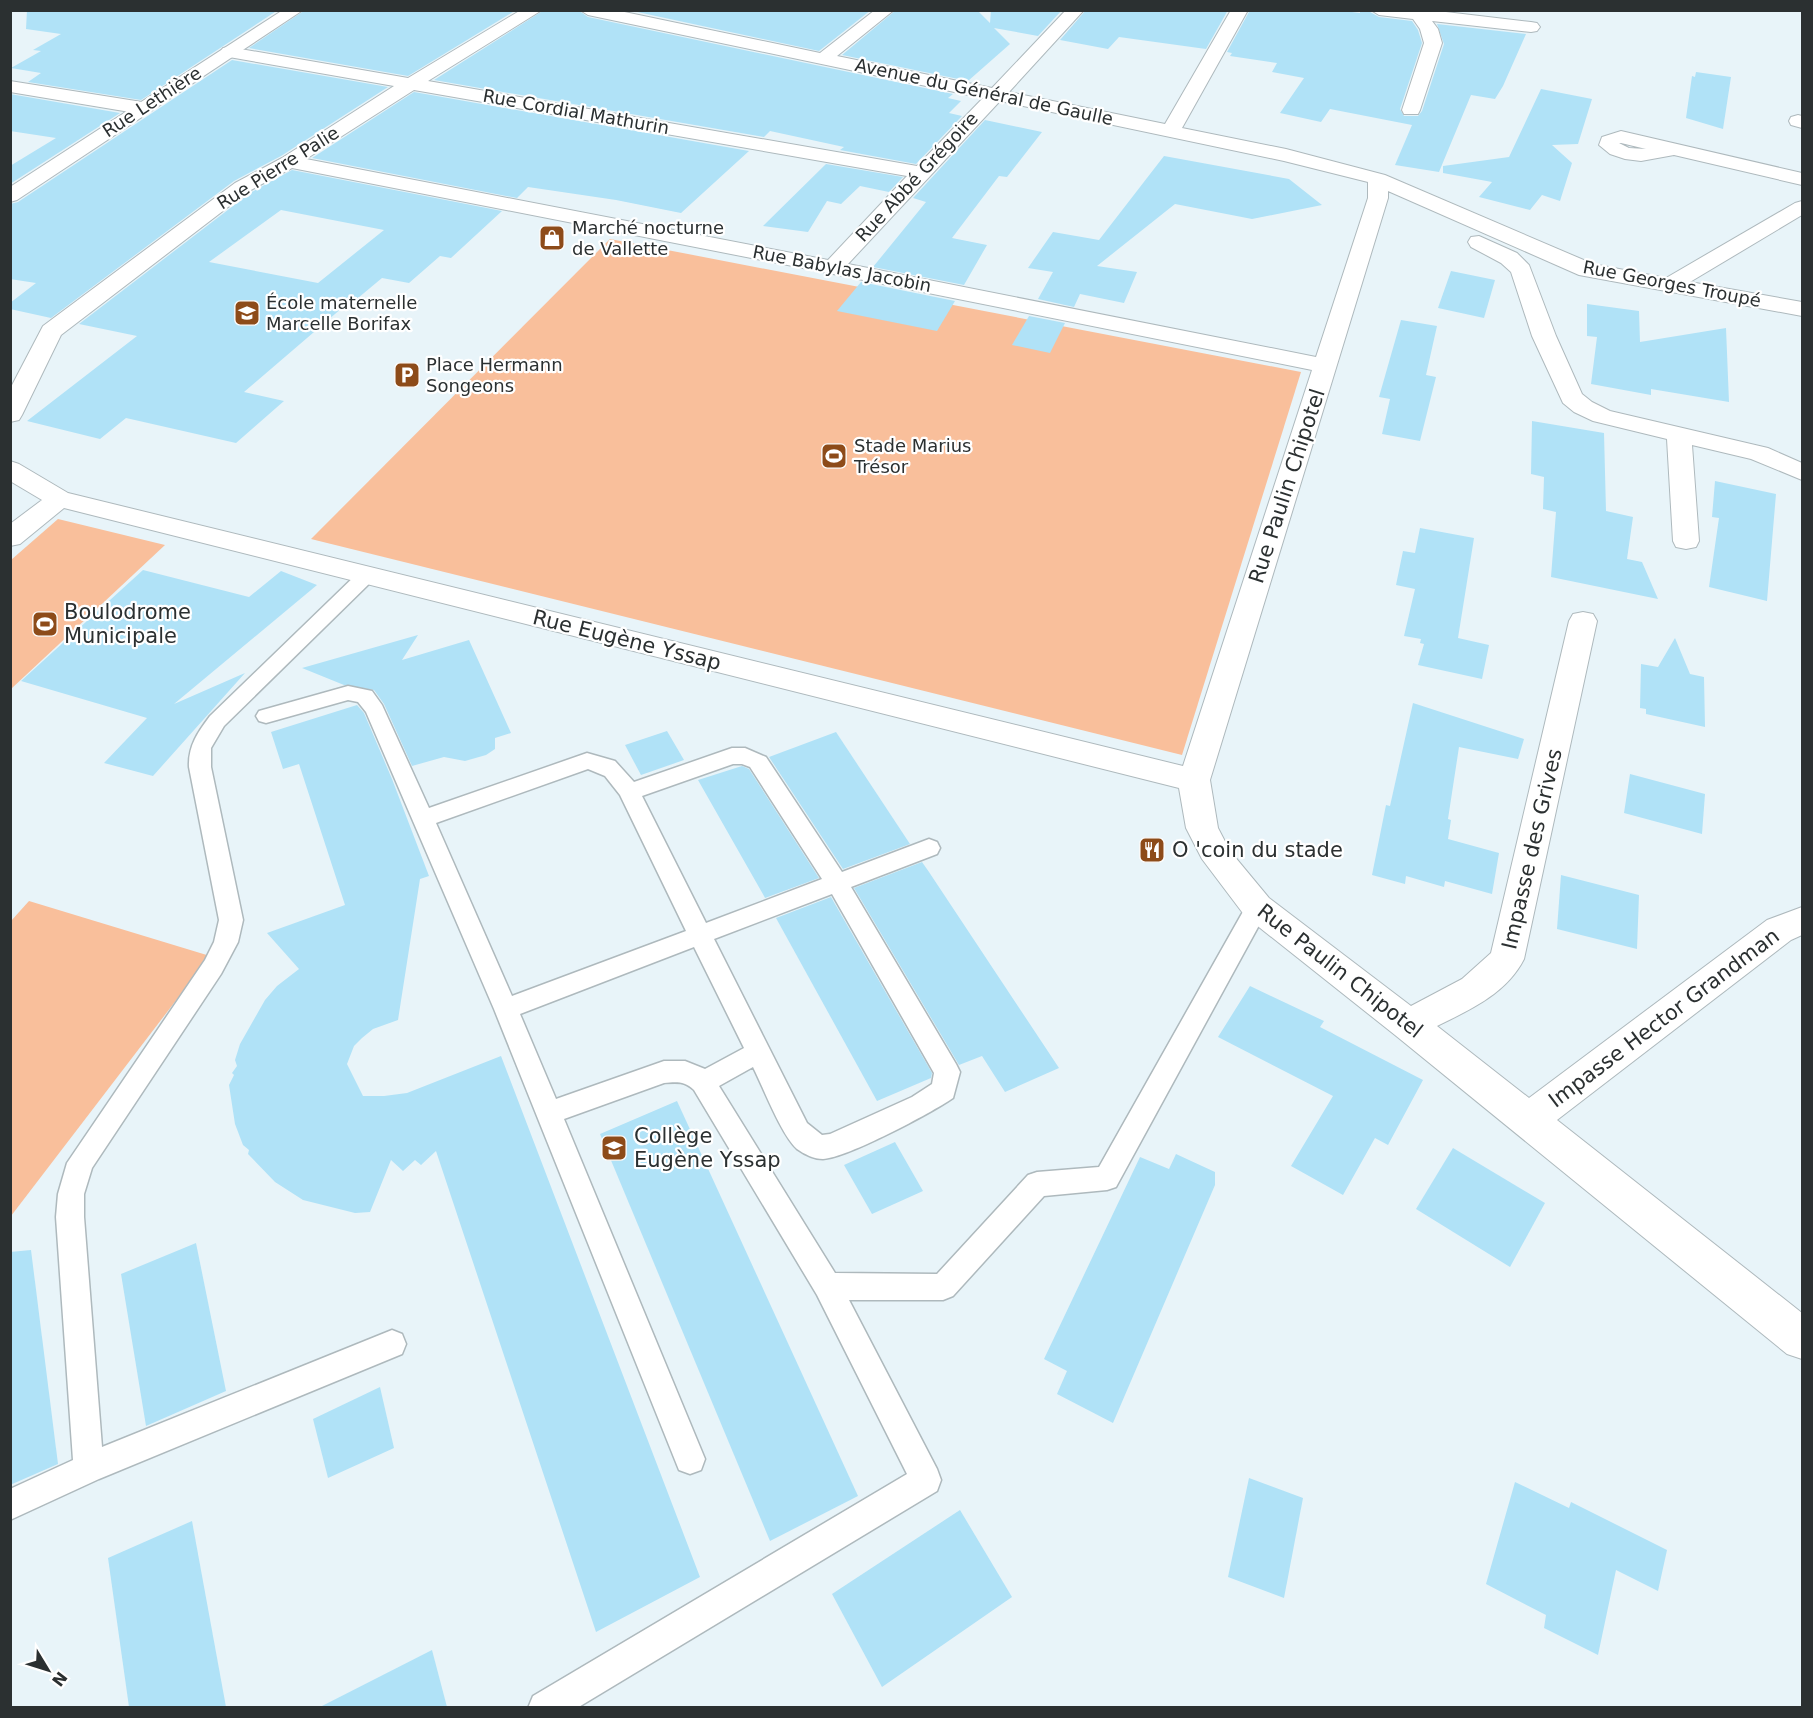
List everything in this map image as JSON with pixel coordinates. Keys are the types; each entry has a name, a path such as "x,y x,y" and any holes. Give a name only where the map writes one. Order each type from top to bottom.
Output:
{"street":[{"name":"Rue Lethière","path":"10,196 295,10"},
{"name":"Rue Pierre Palie","path":"10,415 51,331 242,187 289,162 534,10"},
{"name":"Avenue du Général de Gaulle","path":"588,10 1286,155 1378,188"},
{"path":"823,59 886,10"},
{"name":"Rue Abbé Grégoire","path":"833,267 994,94 1076,10"},
{"path":"1171,131 1240,10"},
{"path":"1378,10 1531,27"},
{"path":"690,32 715,16"},
{"path":"1411,110 1433,43 1429,29 1420,16"},
{"name":"Rue Cordial Mathurin","path":"229,52 922,172"},
{"path":"10,86 142,108"},
{"path":"1676,149 1803,179"},
{"name":"Rue Babylas Jacobin","path":"289,162 833,267 1325,366"},
{"path":"1378,188 1485,244 1521,270 1544,336 1572,399 1583,407 1602,416 1759,453 1803,472"},
{"name":"Rue Georges Troupé","path":"1378,188 1580,268 1803,309"},
{"name":"Rue Paulin Chipotel","path":"1378,188 1325,366 1194,780 1202,828 1218,859 1257,907 1408,1024 1803,1339"},
{"path":"1668,286 1803,207"},
{"path":"1679,434 1686,541"},
{"path":"10,469 59,499 10,538"},
{"name":"Rue Eugène Yssap","path":"59,499 1194,780"},
{"name":"Impasse des Grives","path":"1408,1024 1476,988 1496,974 1507,959 1583,621"},
{"name":"Impasse Hector Grandman","path":"1528,1120 1779,930 1803,920"}],"lane":[{"path":"89,1468 70,1217 71,1194 80,1163 213,968 226,942 231,920 200,767 198,754 202,740 217,721 367,575"},
{"path":"266,716 348,693 365,696 375,710 506,1009 690,1460"},
{"path":"423,819 587,760 601,762 614,769 629,792 798,1131 806,1141 821,1149 833,1145 912,1109 944,1090 947,1072 837,883 758,762 745,756 732,756 629,792"},
{"path":"506,1009 929,848"},
{"path":"827,1286 943,1287 1037,1184 1107,1178 1257,907"},
{"path":"703,1082 759,1052"},
{"path":"545,1707 926,1480 827,1286 784,1219 703,1082 693,1073 682,1070 664,1072 548,1113"},
{"path":"10,1505 89,1468 392,1344"}],"shaded area":[{"name":"Stade Marius Trésor","path":"610,239 1301,372 1182,755 311,539"},
{"name":"Boulodrome Municipale","path":"58,519 165,545 11,689 11,560"},
{"path":"29,901 210,956 11,1216 11,921"}],"building":[{"path":"27,10 278,10 141,100 28,82 41,73 11,68 41,51 33,50 61,34 26,29"},
{"path":"305,10 516,10 408,76 249,48"},
{"path":"544,10 578,10 588,17 953,94 948,98 961,101 949,113 962,116 916,164 840,150 844,147 770,131 764,137 434,80"},
{"path":"628,10 871,10 819,51"},
{"path":"896,10 977,10 990,23 991,10 1062,10 1038,36 994,28 1010,44 968,81 842,55"},
{"path":"1086,10 1228,10 1206,49 1119,37 1108,49 1060,40"},
{"path":"1250,10 1336,10 1360,13 1360,11 1370,12 1379,17 1412,21 1422,43 1400,109 1404,116 1418,116 1422,111 1444,44 1437,24 1526,34 1495,99 1471,95 1439,172 1395,165 1412,125 1330,109 1321,122 1280,113 1304,78 1272,72 1277,63 1230,56 1232,53 1227,52"},
{"path":"232,60 388,87 281,156 234,181 51,318 10,309 10,303 36,283 10,279 10,204 18,202"},
{"path":"1696,72 1731,77 1723,129 1686,118 1692,76 1695,77"},
{"path":"1541,89 1592,99 1578,144 1552,145 1572,163 1560,201 1542,195 1530,210 1479,197 1492,182 1443,173 1443,166 1509,157"},
{"path":"414,92 749,151 681,213 616,200 528,187 517,198 312,158"},
{"path":"10,94 120,113 10,184 10,166 56,138 10,131"},
{"path":"985,120 1042,132 1007,177 999,176 952,238 987,245 964,285 873,267 926,202 913,198"},
{"path":"1164,156 1289,179 1322,205 1252,219 1175,204 1097,266 1137,272 1124,303 1080,294 1074,307 1038,299 1053,272 1028,268 1053,232 1099,240"},
{"path":"826,164 903,177 889,192 860,186 841,204 827,201 808,232 763,226"},
{"path":"292,170 502,211 451,258 440,256 409,283 382,278 346,308 342,308 244,392 284,401 236,443 126,418 100,439 27,421 137,336 79,324 250,193","holes":["281,210 384,230 318,283 209,262"]},
{"path":"1451,271 1495,280 1484,318 1438,308"},
{"path":"861,282 955,301 937,331 837,311"},
{"path":"1587,304 1639,311 1640,342 1726,328 1729,402 1651,389 1651,395 1591,384 1597,337 1587,336"},
{"path":"1029,316 1065,323 1050,353 1012,345"},
{"path":"1401,320 1437,326 1426,375 1436,377 1420,441 1382,434 1390,399 1379,397"},
{"path":"1532,421 1604,433 1606,511 1633,517 1627,559 1642,562 1658,599 1551,577 1556,512 1543,509 1544,477 1531,474"},
{"path":"1715,481 1776,494 1767,601 1709,587 1719,518 1712,517"},
{"path":"1420,528 1474,538 1458,638 1489,645 1482,679 1418,665 1424,644 1420,643 1421,639 1404,636 1415,589 1396,585 1403,551 1415,553"},
{"path":"143,570 249,597 281,571 317,585 174,704 245,673 153,776 104,763 147,718 21,681"},
{"path":"418,635 402,660 469,640 511,733 495,738 495,749 486,755 465,761 444,757 412,766 384,704 374,690 344,685 302,668"},
{"path":"1675,638 1690,674 1704,677 1705,727 1646,714 1646,709 1640,708 1641,664 1658,667"},
{"path":"1413,703 1524,739 1518,759 1459,747 1448,819 1451,820 1448,839 1499,853 1492,894 1445,881 1444,887 1406,876 1405,884 1372,875 1386,805 1390,806"},
{"path":"357,705 364,713 392,779 429,876 420,879 398,1020 373,1029 362,1038 354,1046 347,1064 363,1096 384,1096 407,1093 501,1056 700,1577 596,1632 436,1151 421,1165 415,1160 403,1171 391,1160 370,1212 355,1213 303,1200 275,1182 248,1154 249,1150 243,1145 235,1124 229,1085 234,1075 232,1073 237,1066 235,1060 240,1044 265,1000 277,986 299,969 267,933 345,905 299,764 283,769 271,732"},
{"path":"667,731 684,760 641,775 625,745"},
{"path":"836,732 910,844 843,869 769,757"},
{"path":"742,766 749,769 819,878 765,898 698,780"},
{"path":"1630,774 1705,794 1702,834 1624,813"},
{"path":"922,862 1059,1068 1005,1092 982,1056 959,1065 854,888"},
{"path":"1561,875 1639,895 1637,949 1557,929"},
{"path":"831,897 932,1073 931,1078 877,1101 776,918"},
{"path":"1250,986 1324,1021 1320,1027 1423,1080 1388,1145 1375,1138 1343,1195 1291,1166 1333,1096 1218,1037"},
{"path":"677,1101 858,1496 770,1541 600,1134"},
{"path":"895,1142 923,1191 872,1214 844,1165"},
{"path":"1453,1148 1545,1203 1510,1267 1416,1209"},
{"path":"1176,1154 1215,1172 1215,1185 1113,1423 1057,1394 1067,1371 1044,1359 1140,1157 1169,1169"},
{"path":"196,1243 226,1391 146,1426 121,1274"},
{"path":"31,1250 58,1464 10,1485 10,1252"},
{"path":"380,1387 394,1448 328,1478 313,1419"},
{"path":"1249,1478 1303,1498 1284,1598 1228,1577"},
{"path":"1515,1482 1569,1508 1571,1502 1667,1550 1658,1591 1616,1570 1598,1655 1544,1628 1546,1615 1486,1584"},
{"path":"960,1510 1012,1597 882,1687 832,1594"},
{"path":"192,1521 226,1707 129,1707 108,1558"},
{"path":"432,1650 447,1707 320,1707"}],"place":[{"name":"Marché nocturne de Vallette","path":"552,238"},
{"name":"École maternelle Marcelle Borifax","path":"247,313"},
{"name":"Place Hermann Songeons","path":"407,375"},
{"name":"Stade Marius Trésor","path":"834,456"},
{"name":"Boulodrome Municipale","path":"45,624"},
{"name":"O 'coin du stade","path":"1152,850"},
{"name":"Collège Eugène Yssap","path":"614,1148"}]}
